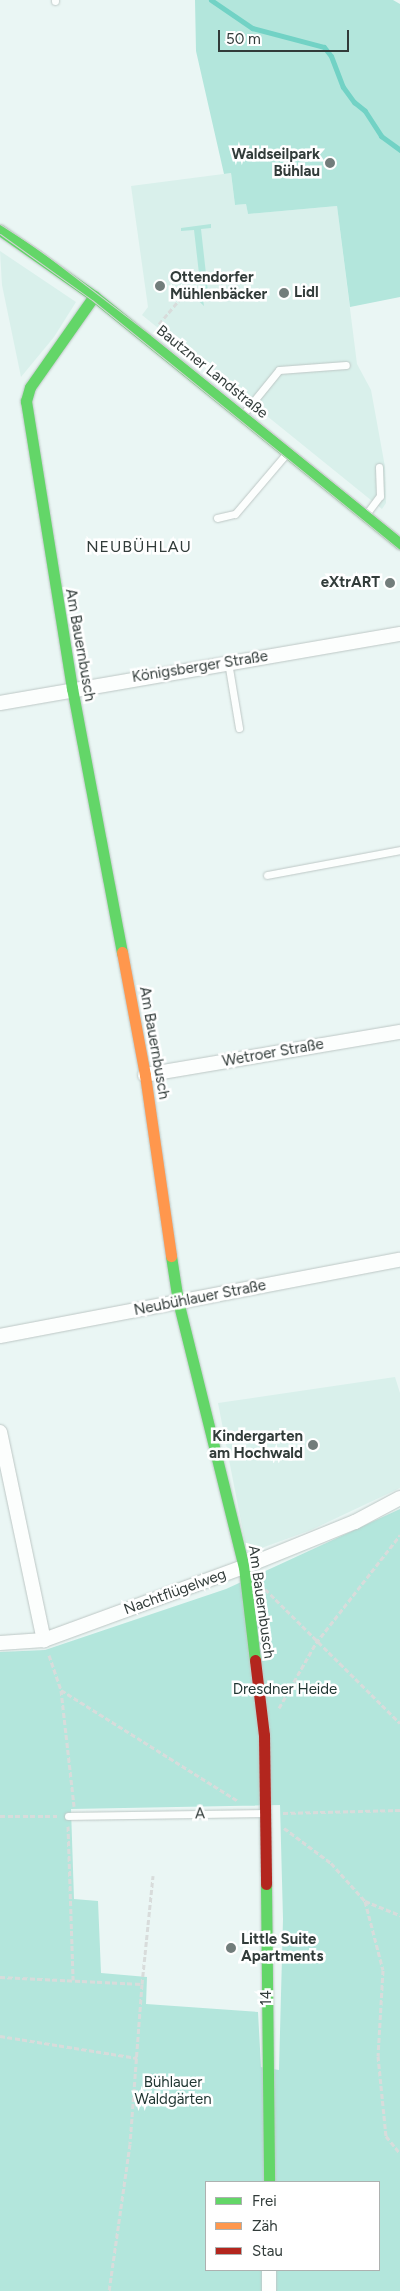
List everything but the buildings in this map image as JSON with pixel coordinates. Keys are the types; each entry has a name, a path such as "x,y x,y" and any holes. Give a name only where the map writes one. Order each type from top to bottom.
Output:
{"street":[{"name":"Bautzner Landstraße","path":"0,230 94,296 400,544"},
{"name":"Am Bauernbusch","path":"94,296 30,387 26,401 72,688 146,1075 178,1301 244,1567 264,1735 266,1814"},
{"name":"Königsberger Straße","path":"0,703 72,688 400,634"},
{"name":"Wetroer Straße","path":"146,1075 400,1032"},
{"name":"Neubühlauer Straße","path":"0,1336 400,1260"},
{"path":"0,1432 44,1640"},
{"name":"Nachtflügelweg","path":"0,1643 44,1640 244,1567 356,1522 400,1498"},
{"name":"14","path":"266,1814 269,2181"},
{"path":"269,2271 269,2291"}],"lane":[{"path":"242,415 279,370 346,365"},
{"path":"217,518 235,514 287,452"},
{"path":"365,515 380,496 378,467"},
{"path":"228,662 239,728"},
{"path":"267,875 400,850"},
{"name":"A","path":"71,1816 253,1812 266,1814"}],"path":[{"path":"148,339 179,300"},
{"path":"278,1710 316,1643 400,1535"},
{"path":"264,1588 316,1643 400,1723"},
{"path":"44,1640 61,1690 71,1816 73,1980"},
{"path":"61,1690 203,1777 253,1812"},
{"path":"266,1814 400,1810"},
{"path":"266,1814 331,1863 366,1901 400,1915"},
{"path":"0,1816 71,1816"},
{"path":"109,2291 130,2144 142,1984 153,1876"},
{"path":"366,1901 383,1970 378,2056 386,2136 400,2153"},
{"path":"0,1977 142,1984"},
{"path":"0,2036 137,2058"}],"shaded area":[{"path":"231,173 235,205 246,204 248,214 337,206 357,364 371,390 385,467 386,503 382,509 142,315 148,307 131,186"},
{"path":"0,251 76,302 54,337 21,377 2,285"},
{"name":"Kindergarten am Hochwald","path":"395,1377 400,1393 400,1488 311,1530 253,1551 246,1547 218,1403"}],"green space":[{"name":"Waldseilpark Bühlau","path":"195,0 393,0 400,4 400,297 350,307 337,206 248,214 246,204 235,205 231,173 224,174 196,51"},
{"path":"211,224 211,228 201,229 208,292 202,293 204,306 189,292 201,291 194,230 181,231 181,228"},
{"name":"Dresdner Heide","path":"400,1509 400,2291 0,2291 0,1652 45,1650 226,1589","holes":["280,1805 283,1919 279,2070 261,2067 258,2012 146,2004 147,1977 101,1973 98,1901 74,1899 71,1809"]}],"waterway":[{"path":"211,0 252,28 324,47 331,56 343,87 354,102 365,111 381,136 400,150"}],"tram line":[{"path":"0,224 40,250 151,335 400,536"},
{"path":"0,234 92,300 400,550"}],"traffic: fast":[{"path":"0,230 94,296 400,544"},
{"path":"94,296 30,387 26,401 72,688 122,952"},
{"path":"171,1256 178,1301 244,1567 255,1660"},
{"path":"266,1884 269,2181"}],"traffic: slow":[{"path":"122,952 145,1075 171,1256"}],"traffic: jam":[{"path":"255,1660 264,1735 266,1884"}],"place":[{"name":"Waldseilpark Bühlau","path":"330,163"},
{"name":"Ottendorfer Mühlenbäcker","path":"160,286"},
{"name":"Lidl","path":"284,293"},
{"name":"eXtrART","path":"390,583"},
{"name":"Kindergarten am Hochwald","path":"313,1445"},
{"name":"Little Suite Apartments","path":"231,1948"}],"district":[{"name":"NEUBÜHLAU","path":"139,547"}],"park label":[{"name":"Bühlauer Waldgärten","path":"173,2090"}]}
